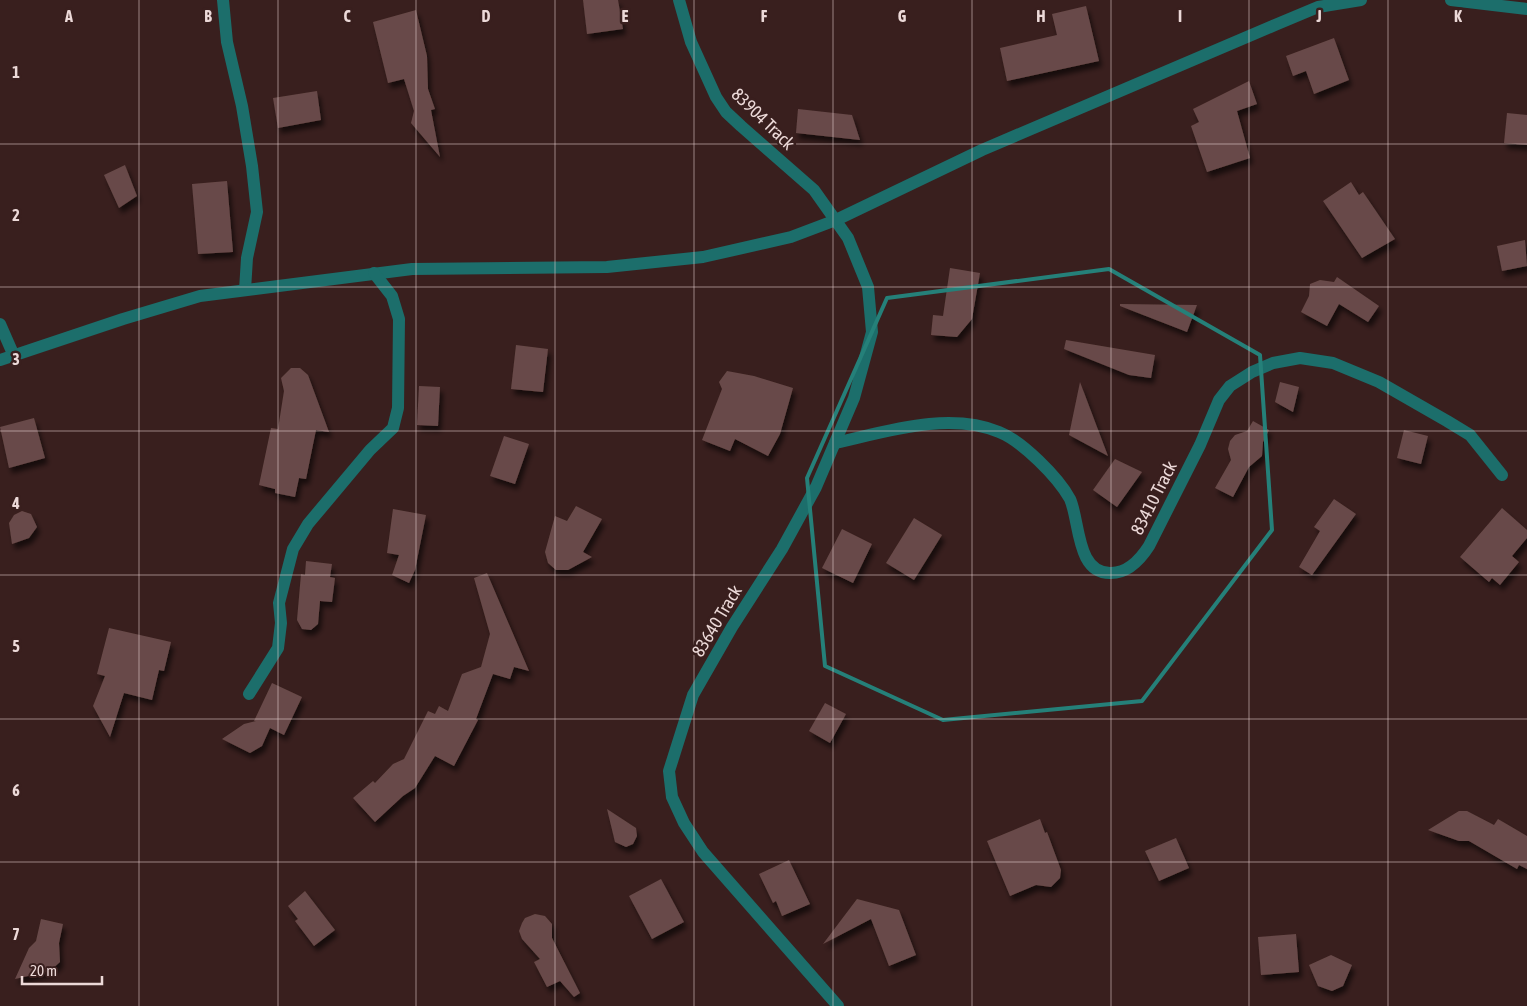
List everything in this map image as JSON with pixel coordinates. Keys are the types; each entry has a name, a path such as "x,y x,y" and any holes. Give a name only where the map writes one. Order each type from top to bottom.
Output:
{"street":[{"name":"83904 Track","path":"679,0 691,42 704,74 726,112 814,190 836,220"},
{"path":"0,360 123,319 200,296 412,269 607,267 703,257 791,237 836,220 982,150 1275,24 1318,7 1361,0"},
{"path":"1451,0 1527,8"},
{"path":"219,2 226,42 242,106 257,212 247,258 245,290"},
{"name":"83640 Track","path":"836,220 848,238 868,287 872,332 854,398 816,487 782,549 732,627 693,695 669,771 672,797 684,823 703,852 838,1006"},
{"path":"249,694 278,648 281,630 279,603 292,549 308,524 370,450 393,428 396,421 398,408 399,318 392,296 374,273"},
{"path":"0,324 14,356"},
{"name":"83410 Track","path":"834,443 922,426 951,423 999,431 1017,441 1062,487 1071,501 1085,555 1097,570 1105,574 1117,573 1142,558 1200,445 1219,400 1230,386 1252,372 1273,364 1300,358 1333,363 1379,382 1470,435 1502,475"}],"highlighted area":[{"path":"1109,269 1260,355 1272,530 1142,701 943,720 825,666 807,478 887,298"}],"building":[{"path":"583,0 618,0 623,29 587,34"},
{"path":"1086,6 1099,61 1007,81 1000,48 1057,35 1052,14"},
{"path":"416,10 427,56 428,89 435,109 431,110 440,157 411,123 414,111 404,79 388,83 373,22"},
{"path":"1334,38 1349,80 1314,94 1306,71 1293,76 1286,56"},
{"path":"1249,81 1257,104 1237,111 1250,158 1207,172 1191,126 1199,122 1193,109"},
{"path":"317,91 321,120 278,128 273,98"},
{"path":"798,109 852,115 860,140 796,133"},
{"path":"1507,113 1527,115 1527,145 1504,143"},
{"path":"125,165 137,196 119,208 104,175"},
{"path":"227,181 233,252 198,254 192,184"},
{"path":"1351,182 1359,195 1363,192 1395,239 1362,258 1323,201"},
{"path":"1525,240 1527,266 1502,271 1497,246"},
{"path":"950,268 980,273 972,319 957,337 931,335 933,315 943,316"},
{"path":"1337,277 1379,306 1368,322 1339,304 1327,326 1301,312 1309,296 1310,284 1320,280 1334,282"},
{"path":"1120,304 1197,305 1187,332 1120,306"},
{"path":"1066,340 1155,355 1151,378 1129,375 1064,349"},
{"path":"516,345 548,349 543,392 511,389"},
{"path":"291,368 300,368 308,375 329,432 316,430 306,479 299,478 295,497 275,493 275,489 259,485 271,428 278,429 284,391 281,378"},
{"path":"727,371 754,376 793,388 780,434 768,456 735,439 730,451 702,440 722,389 719,382"},
{"path":"1080,382 1108,456 1069,435"},
{"path":"1280,382 1299,387 1293,412 1275,402"},
{"path":"419,386 440,387 438,426 417,425"},
{"path":"34,418 45,458 9,468 0,427"},
{"path":"1253,421 1269,430 1263,442 1262,456 1249,467 1233,497 1215,488 1231,460 1228,449 1230,441 1235,435 1247,431"},
{"path":"1404,430 1428,436 1421,464 1397,458"},
{"path":"504,436 529,444 515,484 490,476"},
{"path":"1115,459 1142,472 1117,507 1093,490"},
{"path":"1334,499 1356,514 1312,575 1299,567 1320,531 1314,527"},
{"path":"576,506 602,519 583,552 592,557 568,570 556,570 548,563 545,552 555,516 567,521"},
{"path":"1502,508 1527,530 1527,538 1512,556 1519,562 1500,585 1492,578 1489,582 1460,557"},
{"path":"393,509 426,515 415,570 409,583 392,575 399,555 387,553"},
{"path":"22,511 31,514 37,527 29,538 12,544 9,523 14,515"},
{"path":"914,518 942,535 914,580 886,563"},
{"path":"842,529 872,544 853,583 822,568"},
{"path":"306,561 332,564 330,577 335,578 332,602 320,601 318,624 311,630 302,629 297,620 301,574 305,575"},
{"path":"487,573 529,671 514,667 510,679 493,674 476,719 478,720 454,766 435,756 415,788 403,796 375,822 353,798 373,781 375,783 393,764 404,759 428,711 435,714 439,706 448,711 462,674 481,667 490,634 474,578"},
{"path":"109,628 171,642 164,671 159,670 152,700 124,693 110,737 93,706 105,676 97,674"},
{"path":"272,683 302,697 284,735 270,728 262,746 250,753 222,739 244,724 256,721 254,721"},
{"path":"825,703 846,714 830,743 809,731"},
{"path":"607,809 636,828 637,836 633,844 626,847 615,842"},
{"path":"1459,811 1467,811 1494,825 1498,819 1527,836 1527,869 1519,865 1517,869 1469,841 1459,841 1428,830"},
{"path":"1040,819 1045,833 1047,832 1061,870 1060,878 1051,887 1036,885 1010,896 987,841"},
{"path":"1176,838 1189,868 1159,881 1145,851"},
{"path":"789,860 810,904 782,916 776,901 773,903 759,874"},
{"path":"661,879 684,922 652,939 629,896"},
{"path":"305,891 335,930 314,946 295,921 298,919 288,906"},
{"path":"857,899 899,910 916,955 889,966 871,919 823,944"},
{"path":"535,914 545,916 552,924 552,938 580,993 574,997 560,981 547,987 534,962 540,959 522,939 519,931 522,923 525,918"},
{"path":"41,919 63,924 59,943 60,962 50,971 15,979 29,948 36,941"},
{"path":"1296,934 1299,972 1261,975 1258,937"},
{"path":"1331,955 1352,965 1343,986 1332,991 1318,986 1309,965"}]}
